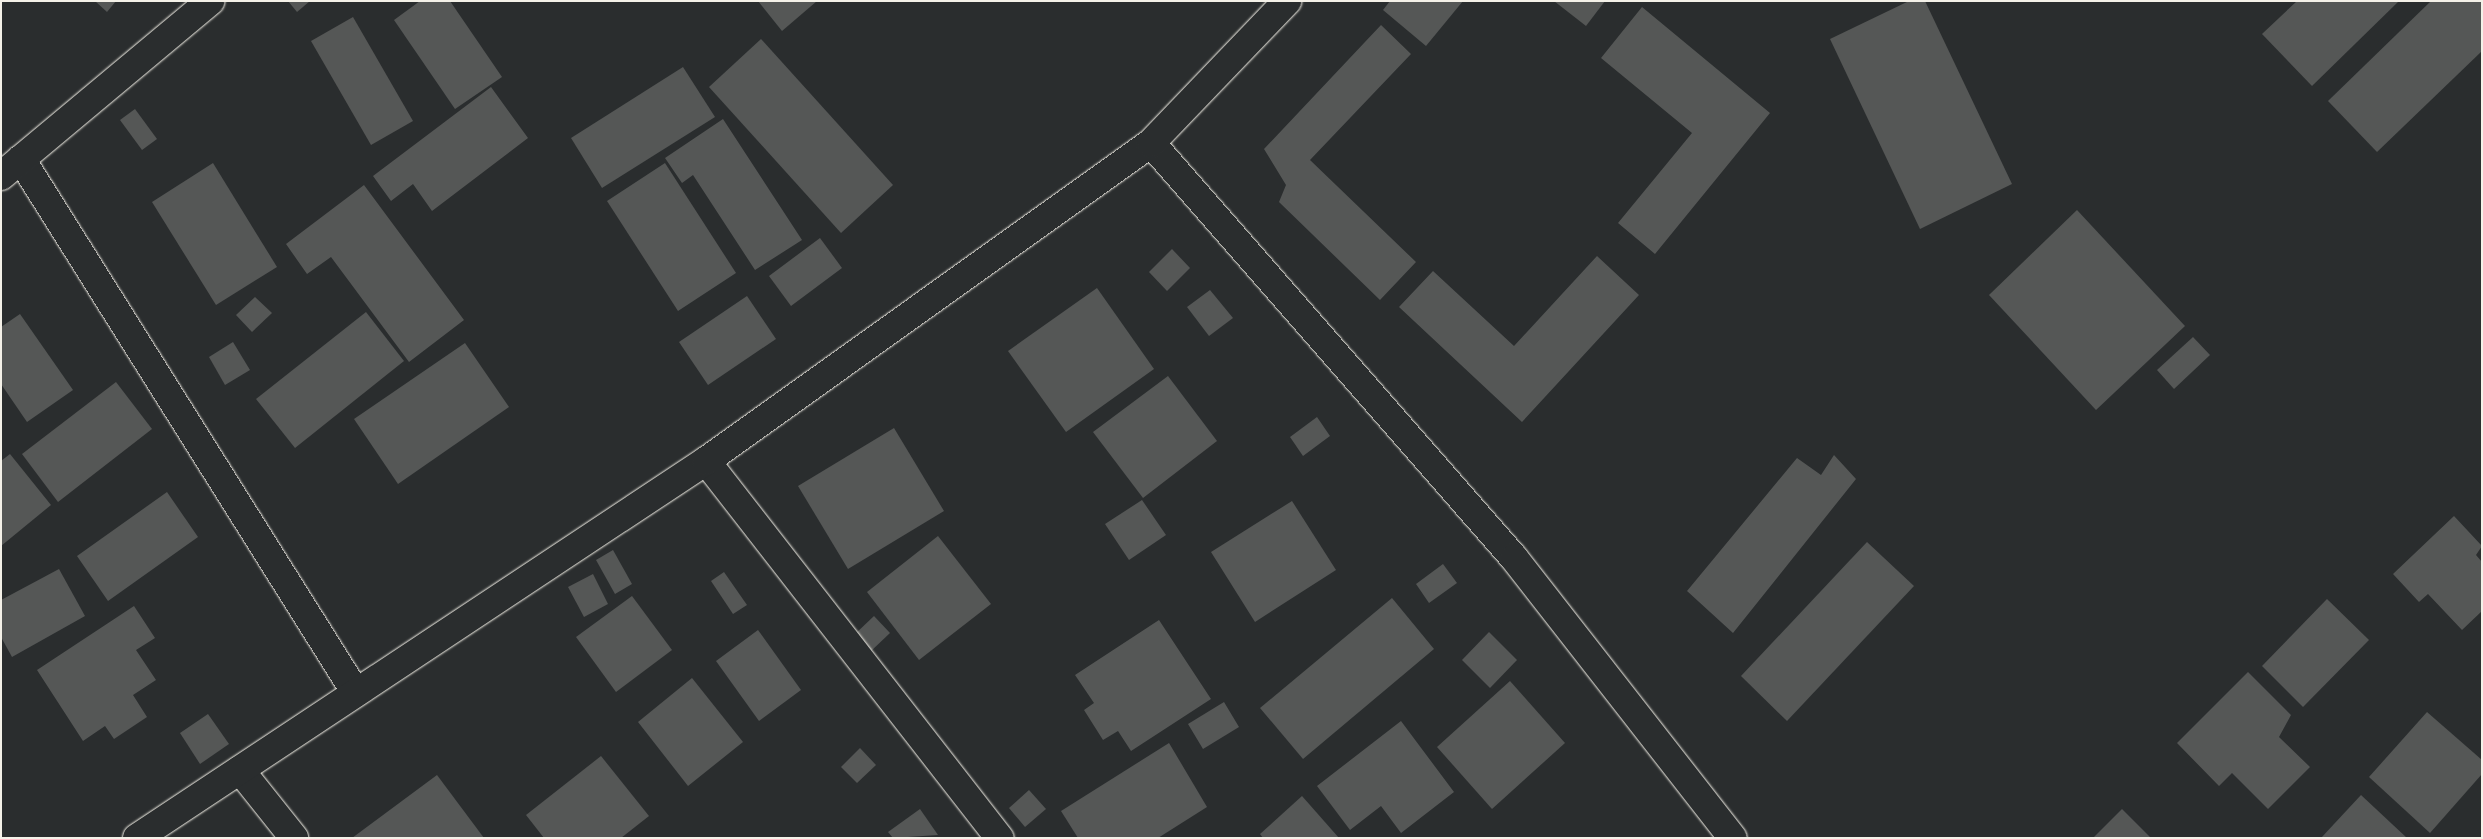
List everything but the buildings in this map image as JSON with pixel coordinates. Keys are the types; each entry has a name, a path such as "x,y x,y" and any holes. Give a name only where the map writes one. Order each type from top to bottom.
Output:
{"street":[{"path":"210,1 11,167 356,694"},
{"path":"138,838 706,461 1151,143 1286,1"},
{"path":"1151,143 1514,558 1733,838"},
{"path":"706,461 1000,838"},
{"path":"240,770 294,838"}]}
